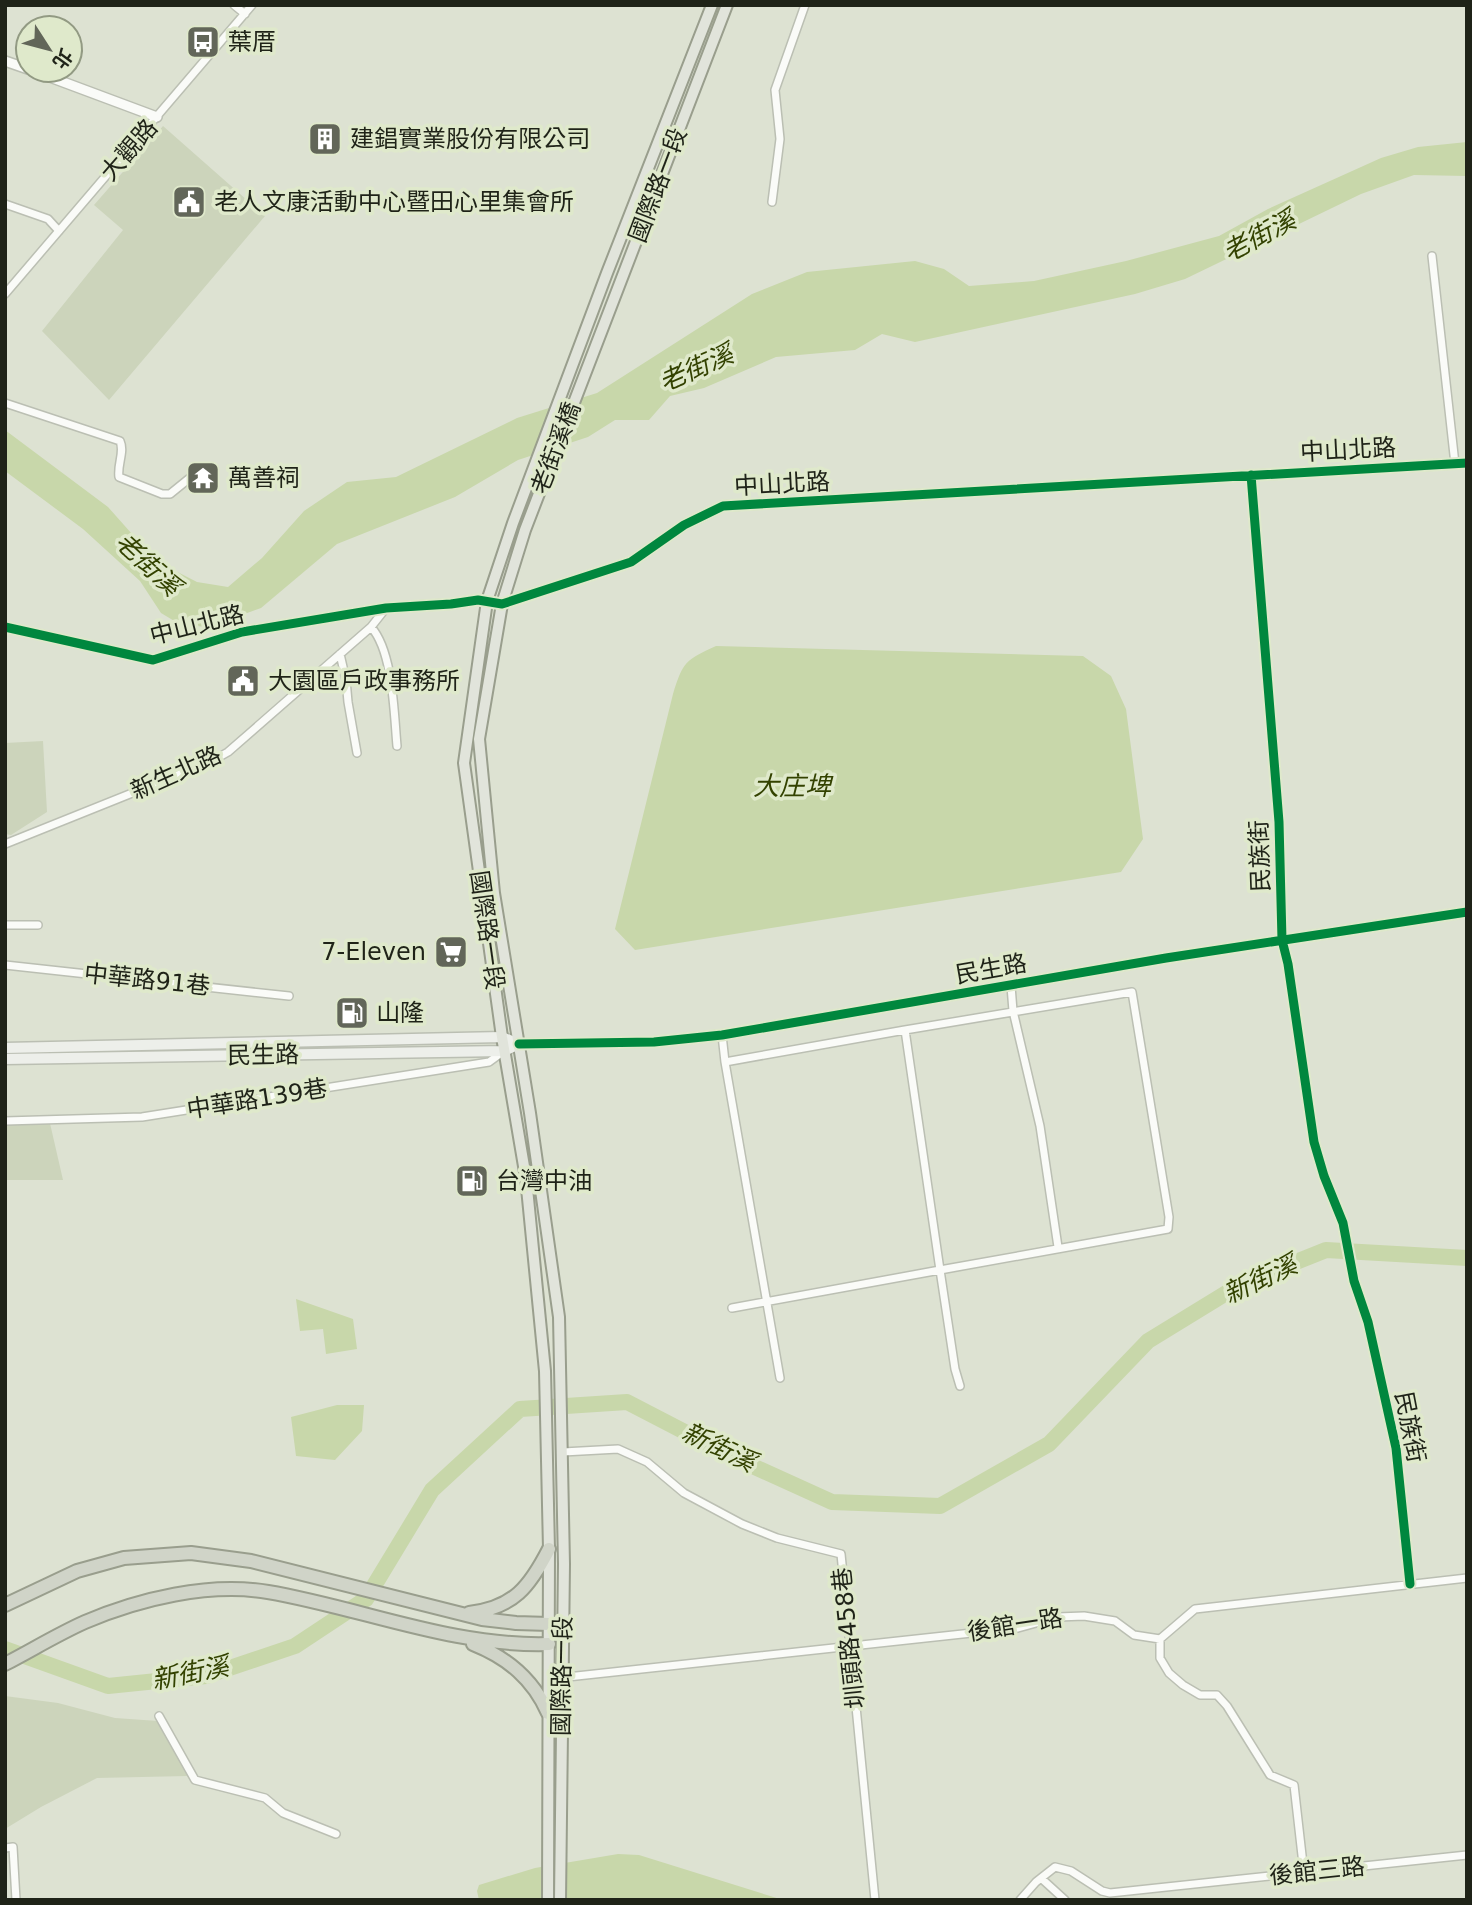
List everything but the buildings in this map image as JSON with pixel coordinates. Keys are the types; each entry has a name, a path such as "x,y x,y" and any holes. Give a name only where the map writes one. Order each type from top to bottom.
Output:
{"highway":[{"path":"459,1614 499,1608 514,1598 538,1570 549,1549"},
{"path":"5,1605 77,1571 124,1558 191,1553 251,1561 459,1614 505,1622 549,1624"},
{"path":"5,1664 84,1622 114,1611 154,1600 225,1590 266,1592 453,1636 516,1645 550,1644"},
{"path":"453,1636 481,1647 522,1674 532,1684 548,1713"}],"main road":[{"name":"國際路一段","path":"576,359 712,5"},
{"name":"國際路一段","path":"588,365 727,5"},
{"name":"老街溪橋","path":"513,523 576,359"},
{"name":"老街溪橋","path":"525,530 588,365"},
{"name":"國際路一段","path":"513,523 487,601 464,763 504,1051 526,1178 543,1341 550,1644 548,1900"},
{"name":"國際路一段","path":"525,530 502,604 479,740 494,892 559,1317 563,1452 560,1900"},
{"name":"民生路","path":"5,1048 502,1037 519,1044"},
{"name":"民生路","path":"5,1059 504,1051 519,1044"},
{"path":"549,1624 563,1631 550,1644"}],"street":[{"path":"234,5 245,14"},
{"name":"大觀路","path":"5,293 252,5"},
{"path":"772,202 780,139 775,90 805,5"},
{"path":"69,84 157,117"},
{"path":"5,204 48,219 59,231"},
{"path":"1432,256 1455,464"},
{"path":"5,403 120,440 123,447 119,477 162,494 170,494 191,477"},
{"name":"中山北路","path":"5,627 153,660 242,632 386,608 487,601 502,604 631,562 684,525 723,506 1467,463"},
{"name":"民族街","path":"1251,475 1279,822 1282,940 1288,964 1314,1142 1324,1176 1340,1214 1396,1448 1410,1584"},
{"name":"新生北路","path":"5,844 212,761 247,736 371,627 386,608"},
{"path":"371,627 380,637 390,683 397,746"},
{"path":"340,654 357,753"},
{"name":"民生路","path":"519,1044 654,1042 722,1035 1282,940 1467,912"},
{"path":"5,925 38,925"},
{"name":"中華路91巷","path":"5,965 289,996"},
{"path":"1011,986 1013,1011 1040,1126 1058,1247"},
{"path":"725,1062 1132,992 1169,1217 1168,1229 732,1308"},
{"path":"905,1030 955,1369 960,1386"},
{"path":"722,1035 779,1378"},
{"name":"中華路139巷","path":"5,1121 142,1117 489,1062 504,1051"},
{"name":"圳頭路458巷","path":"563,1452 618,1449 647,1462 684,1493 742,1524 777,1538 841,1554 875,1900"},
{"path":"1304,1873 1294,1785 1270,1775 1227,1706 1217,1695 1200,1695 1169,1673 1160,1658 1160,1639 1195,1609 1467,1578"},
{"name":"後館一路","path":"549,1679 1018,1628 1058,1617 1084,1616 1115,1621 1134,1635 1160,1639"},
{"path":"159,1716 195,1780 265,1798 283,1813 336,1834"},
{"path":"5,1848 13,1847 16,1900"},
{"name":"後館三路","path":"1020,1900 1036,1882 1055,1867 1072,1871 1102,1891 1110,1893 1467,1855"},
{"path":"1042,1879 1065,1900"}],"shaded area":[{"path":"163,126 265,216 109,400 42,331 123,230 94,205"},
{"path":"43,741 47,812 11,835 5,834 5,743"},
{"path":"49,1119 63,1180 5,1180 5,1121"},
{"path":"5,1696 58,1703 115,1718 158,1721 178,1742 187,1776 97,1778 5,1829"}],"water":[{"name":"老街溪","path":"1467,142 1467,176 1414,175 1361,194 1185,279 1135,294 915,342 882,334 855,350 776,357 704,388 670,396 649,420 615,420 588,437 518,460 455,497 337,544 261,608 209,627 181,625 161,613 140,581 83,529 5,471 5,430 108,507 156,561 197,582 228,587 262,558 304,511 347,482 396,477 517,418 597,393 752,294 807,272 915,261 944,269 969,286 1034,281 1126,261 1219,236 1268,209 1381,158 1418,147"},
{"name":"大庄埤","path":"716,646 1083,656 1111,676 1126,709 1143,839 1121,872 635,950 615,929 673,694 687,663"},
{"path":"296,1299 353,1319 357,1349 326,1354 323,1329 300,1331"},
{"path":"337,1405 364,1405 362,1431 335,1460 296,1456 291,1417"},
{"path":"618,1854 639,1855 783,1900 479,1900 479,1885 535,1868"}],"waterway":[{"name":"新街溪","path":"5,1649 108,1686 206,1676 295,1646 366,1599 432,1490 520,1409 627,1402 737,1459 832,1502 940,1506 1049,1444 1148,1341 1241,1284 1326,1250 1467,1258"}],"cycle path":[{"path":"5,627 153,660 242,632 386,608 478,600 502,604 631,562 684,525 723,506 1467,463"},
{"path":"1251,475 1279,822 1282,940 1288,964 1314,1142 1343,1223 1354,1281 1368,1322 1396,1448 1410,1584"},
{"path":"519,1044 654,1042 722,1035 1166,958 1467,912"}],"place":[{"name":"葉厝","path":"203,42"},
{"name":"建錩實業股份有限公司","path":"325,139"},
{"name":"老人文康活動中心暨田心里集會所","path":"189,202"},
{"name":"萬善祠","path":"203,478"},
{"name":"大園區戶政事務所","path":"243,681"},
{"name":"7-Eleven","path":"451,952"},
{"name":"山隆","path":"352,1013"},
{"name":"台灣中油","path":"472,1181"}]}
